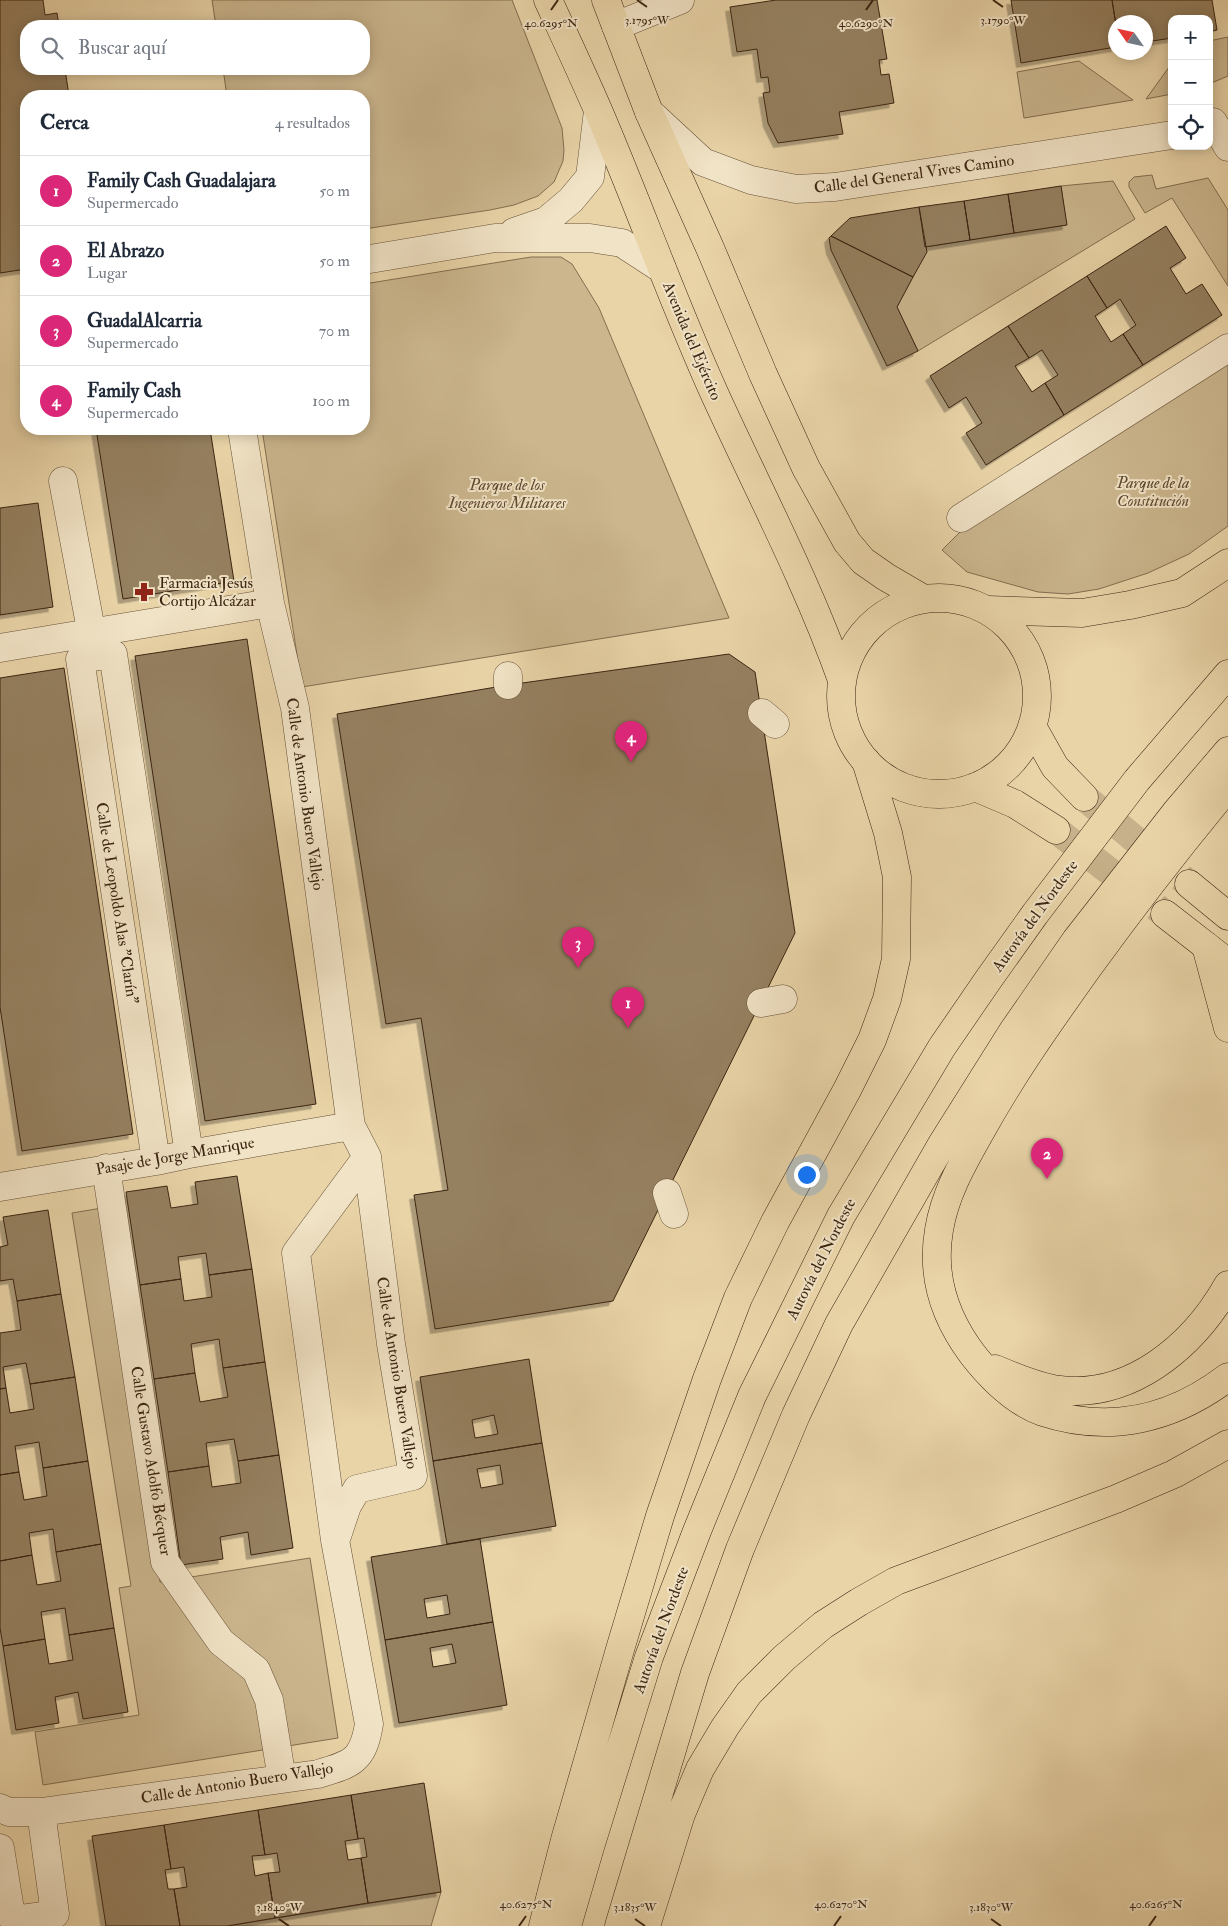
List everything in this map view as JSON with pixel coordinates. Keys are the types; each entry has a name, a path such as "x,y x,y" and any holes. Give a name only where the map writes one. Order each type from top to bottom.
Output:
{"main road":[{"name":"Avenida del Ejército","path":"548,0 598,111 716,397 819,618 842,680"},
{"path":"606,0 648,112 710,248 762,374 806,468 847,542 863,561 922,598"},
{"path":"988,610 1082,613 1130,606 1182,593 1228,563"},
{"path":"946,597 968,602 988,610 1009,626 1025,648 1035,673 1037,699 1032,726 1019,751 1000,772 975,787 952,793 928,793 905,788 884,777 866,761 854,746 845,724 841,705 842,680 856,642 872,624 895,608 922,598 946,597"},
{"name":"Autovía del Nordeste","path":"567,1926 649,1657 697,1531 752,1396 841,1216 890,1131 942,1047 1035,914 1137,780 1228,674"},
{"path":"1032,726 1055,767 1084,797"},
{"path":"619,1926 695,1673 740,1549 796,1415 839,1324 942,1144 1013,1031 1076,940 1176,812 1228,751"},
{"path":"543,1926 565,1840 632,1609 660,1516 707,1379 738,1298 775,1222 852,1081 872,1040 887,999 896,959 897,877 888,833 866,761"},
{"path":"975,787 1015,804 1056,830"},
{"path":"1228,787 1148,886 1043,1030 996,1103 954,1180 944,1206 938,1232 936,1260 939,1287 947,1311 960,1337 977,1360 999,1384 1019,1400 1038,1410 1062,1418 1086,1422 1111,1423 1158,1415 1202,1396 1228,1377"},
{"path":"1189,884 1228,916"},
{"path":"1165,914 1228,963"},
{"path":"1206,946 1228,1028"},
{"path":"977,1360 1029,1383 1054,1389 1081,1391 1107,1387 1132,1379 1155,1366 1177,1350 1198,1328 1219,1301 1228,1285"},
{"path":"646,1926 681,1814 700,1769 725,1727 749,1693 784,1658 823,1625 859,1602 896,1582 1116,1499 1174,1474 1228,1444"}],"street":[{"path":"616,26 680,0"},
{"path":"370,259 495,238 546,221 571,200 590,176 598,111"},
{"name":"Calle del General Vives Camino","path":"648,112 703,162 750,180 796,189 835,187 1168,136"},
{"path":"1217,120 1228,147"},
{"path":"495,238 590,238 622,243 662,269"},
{"path":"960,518 1228,348"},
{"name":"Calle de Antonio Buero Vallejo","path":"243,435 270,604 295,708 351,1126 367,1157 391,1344 413,1476 357,1489 347,1506 335,1540"},
{"path":"63,481 94,644"},
{"path":"0,648 94,644 270,604"},
{"name":"Calle de Leopoldo Alas \"Clarín\"","path":"156,1161 80,659 94,644 113,654 188,1154"},
{"name":"Pasaje de Jorge Manrique","path":"0,1187 351,1126"},
{"name":"Calle de Antonio Buero Vallejo","path":"0,1808 9,1812 41,1812 318,1774 342,1767 359,1756 366,1740 369,1724 335,1540 296,1253 367,1157"},
{"name":"Calle Gustavo Adolfo Bécquer","path":"106,1168 166,1562 221,1642 256,1670 269,1700 282,1779"},
{"path":"0,1848 11,1916 20,1919 55,1914 41,1812"}],"green space":[{"path":"212,0 512,0 562,128 563,161 554,182 538,196 514,205 370,228 370,90 226,90 224,75 370,75 370,20 215,20"},
{"path":"1228,37 1228,76 1213,82 1213,60 1213,40"},
{"path":"1079,61 1133,100 1024,118 1017,72"},
{"path":"1168,69 1168,95 1146,99"},
{"path":"1152,175 1156,189 1208,178 1228,210 1228,286 1172,198 1145,213 1129,187 1129,182 1134,177"},
{"path":"1113,181 1135,219 918,351 897,307 926,252 925,247 1066,225 1061,186"},
{"name":"Parque de los Ingenieros Militares","path":"531,257 561,257 572,264 599,308 729,618 302,687 263,435 370,435 370,283"},
{"name":"Parque de la Constitución","path":"1228,360 1228,526 1189,554 1148,573 1099,589 1068,594 1038,592 967,572 942,550 967,525"},
{"path":"102,1208 160,1582 310,1558 338,1738 43,1785 35,1732 139,1715 119,1588 131,1586 72,1213"},
{"path":"441,1892 431,1926 227,1926"}],"building":[{"path":"0,0 43,0 45,15 57,13 58,20 20,20 20,75 66,75 68,90 20,90 20,270 0,273"},
{"path":"776,0 877,0 887,59 879,60 881,75 889,74 894,103 839,112 843,134 778,143 768,123 763,93 770,92 768,77 761,78 757,49 737,52 730,7"},
{"path":"1011,0 1112,0 1114,15 1108,15 1108,48 1021,63"},
{"path":"1112,0 1212,0 1217,30 1213,31 1213,15 1168,15 1168,39 1153,41 1153,15 1114,15"},
{"path":"1061,186 1067,225 1014,233 1008,194"},
{"path":"1008,194 1014,233 970,240 964,201"},
{"path":"964,201 970,240 925,247 919,207"},
{"path":"919,207 927,252 913,277 831,236 850,218"},
{"path":"1166,226 1186,258 1170,268 1186,294 1202,284 1222,315 1143,365 1123,334 1136,325 1120,299 1107,308 1087,276"},
{"path":"831,236 913,277 897,307 918,351 887,366 831,250 829,238"},
{"path":"1087,276 1107,308 1095,316 1111,342 1123,334 1143,365 1064,415 1045,383 1058,375 1042,350 1029,358 1008,326"},
{"path":"1008,326 1029,358 1015,366 1032,392 1045,383 1064,415 986,465 966,433 982,423 966,397 949,408 930,376"},
{"path":"97,435 211,435 234,581 123,599"},
{"path":"38,503 53,607 0,615 0,508"},
{"path":"247,639 316,1104 205,1121 135,656"},
{"path":"729,654 755,672 795,933 613,1301 435,1329 414,1195 448,1190 421,1018 386,1024 337,714 508,685"},
{"path":"64,668 133,1134 22,1151 0,1007 0,678"},
{"path":"237,1176 252,1269 209,1275 206,1253 178,1257 181,1279 140,1285 126,1192 167,1186 171,1208 198,1204 195,1182"},
{"path":"48,1210 61,1294 17,1301 13,1279 0,1281 0,1247 8,1245 3,1217"},
{"path":"252,1269 265,1362 223,1368 219,1339 191,1344 195,1373 154,1379 140,1285 181,1279 184,1301 212,1297 209,1275"},
{"path":"61,1294 75,1377 30,1384 26,1363 3,1367 6,1388 0,1389 0,1333 21,1330 17,1301"},
{"path":"529,1359 542,1443 433,1461 420,1377","holes":["494,1415 498,1434 475,1438 472,1420"]},
{"path":"265,1362 279,1455 238,1461 234,1439 206,1443 209,1466 168,1472 154,1379 195,1373 200,1402 228,1397 223,1368"},
{"path":"75,1377 88,1461 43,1468 39,1442 15,1446 19,1472 0,1475 0,1389 6,1388 10,1413 34,1409 30,1384"},
{"path":"542,1443 556,1526 447,1544 433,1461","holes":["500,1465 503,1484 481,1488 477,1469"]},
{"path":"279,1455 293,1548 251,1555 248,1532 220,1537 223,1559 181,1565 168,1472 209,1466 212,1487 241,1483 238,1461"},
{"path":"88,1461 101,1544 56,1552 53,1529 29,1533 32,1555 0,1561 0,1475 19,1472 24,1500 47,1496 43,1468"},
{"path":"480,1539 493,1622 385,1640 371,1557","holes":["447,1595 450,1614 427,1618 424,1599"]},
{"path":"101,1544 114,1628 69,1635 65,1608 41,1612 45,1639 3,1646 0,1628 0,1561 32,1555 37,1585 61,1581 56,1552"},
{"path":"493,1622 507,1705 399,1723 385,1640","holes":["452,1644 456,1663 433,1667 430,1648"]},
{"path":"114,1628 128,1712 83,1719 78,1692 55,1697 59,1723 16,1730 3,1646 45,1639 49,1664 73,1660 69,1635"},
{"path":"424,1783 441,1892 368,1903 361,1858 367,1857 364,1838 358,1839 351,1795"},
{"path":"351,1795 358,1839 345,1841 348,1860 361,1858 368,1903 275,1918 268,1873 280,1872 277,1853 265,1855 258,1810"},
{"path":"258,1810 265,1855 252,1856 255,1876 268,1873 275,1918 227,1926 180,1926 174,1889 187,1887 184,1867 171,1869 164,1825"},
{"path":"164,1825 171,1869 165,1870 168,1889 174,1889 180,1926 106,1926 92,1836"}],"tunnel":[{"path":"1084,797 1189,884"},
{"path":"1056,830 1165,914"}],"place":[{"name":"Farmacia Jesús Cortijo Alcázar","path":"144,592"},
{"name":"Family Cash","path":"631,762"},
{"name":"GuadalAlcarria","path":"578,968"},
{"name":"Family Cash Guadalajara","path":"628,1028"},
{"name":"El Abrazo","path":"1047,1179"}]}
